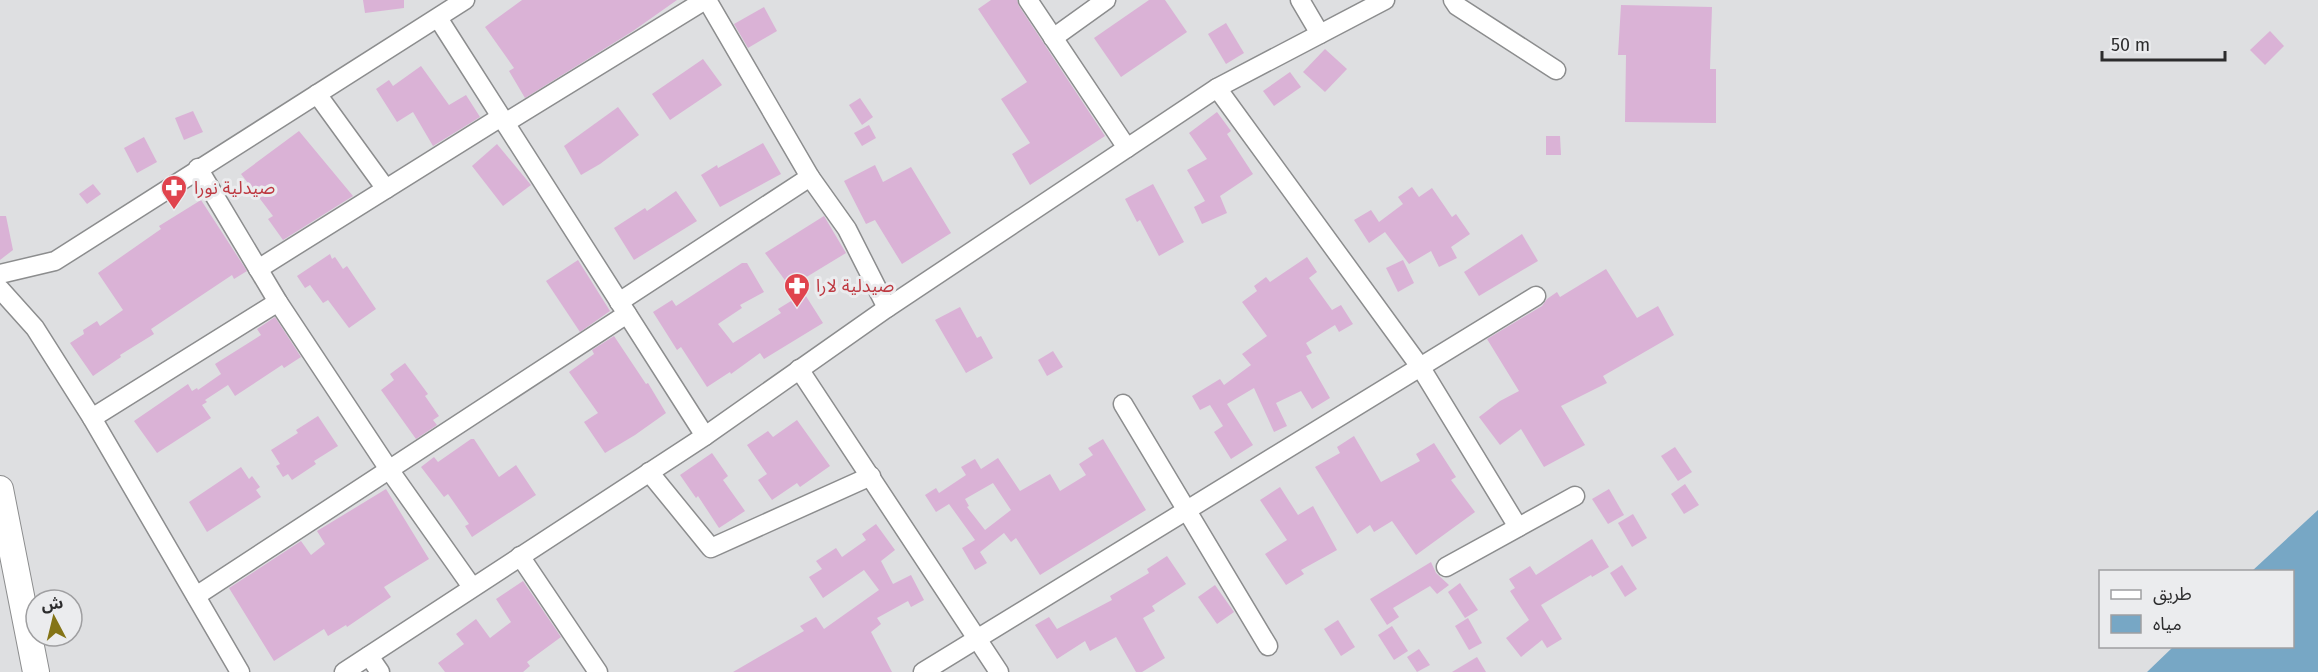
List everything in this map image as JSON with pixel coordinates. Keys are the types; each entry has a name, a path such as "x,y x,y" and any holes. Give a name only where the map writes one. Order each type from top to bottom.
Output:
{"street":[{"path":"0,274 56,261 198,168 465,0"},
{"path":"258,268 386,189 706,0 810,177 847,229 887,308"},
{"path":"1029,0 1127,148"},
{"path":"1053,38 1106,0"},
{"path":"1300,0 1320,34"},
{"path":"344,672 705,436 887,308 1217,88 1385,0"},
{"path":"1452,0 1457,6 1556,70"},
{"path":"438,18 705,436"},
{"path":"1217,88 1421,368 1518,527"},
{"path":"317,94 386,189"},
{"path":"198,168 278,302 388,468 472,587"},
{"path":"196,596 623,308 810,177"},
{"path":"0,289 35,328 92,418 240,672"},
{"path":"923,672 1536,296"},
{"path":"92,418 278,302"},
{"path":"799,369 999,672"},
{"path":"1123,404 1268,646"},
{"path":"649,472 711,548 871,476"},
{"path":"0,489 36,672"},
{"path":"1446,567 1575,496"},
{"path":"520,556 598,672"},
{"path":"369,656 380,672"}],"water":[{"path":"2318,510 2318,672 2147,672 2172,648 2294,648 2294,570 2253,570"}],"building":[{"path":"363,0 404,0 404,8 365,13"},
{"path":"522,0 677,0 633,31 525,98 509,71 514,68 485,27"},
{"path":"991,0 1017,0 1105,136 1030,185 1012,154 1030,143 1001,99 1027,82 978,9"},
{"path":"1149,0 1165,0 1187,32 1121,77 1094,38"},
{"path":"1621,5 1712,7 1710,69 1716,69 1716,123 1625,122 1626,55 1618,55"},
{"path":"764,7 777,31 748,48 734,24"},
{"path":"1226,23 1244,53 1226,64 1208,34"},
{"path":"2270,31 2284,46 2265,65 2250,50"},
{"path":"1325,49 1347,69 1325,92 1303,72"},
{"path":"703,59 722,85 670,120 652,94"},
{"path":"421,66 449,105 466,95 480,117 433,146 413,112 397,122 376,89 389,80 393,86"},
{"path":"1290,72 1301,87 1274,106 1263,91"},
{"path":"860,98 873,117 862,125 849,105"},
{"path":"618,107 639,135 581,175 564,146"},
{"path":"193,111 203,132 184,140 175,118"},
{"path":"1217,112 1231,131 1227,134 1253,174 1220,196 1227,213 1202,224 1194,207 1205,201 1187,170 1207,159 1189,133"},
{"path":"869,125 876,138 862,146 854,133"},
{"path":"299,131 353,196 283,240 268,219 273,216 241,174"},
{"path":"1546,136 1560,136 1561,155 1546,155"},
{"path":"144,137 157,162 137,173 124,148"},
{"path":"763,143 781,174 720,207 701,175"},
{"path":"497,144 531,185 503,206 472,166"},
{"path":"875,165 883,182 911,167 951,233 902,264 875,220 866,224 844,181"},
{"path":"93,184 101,194 87,204 79,194"},
{"path":"1153,184 1184,242 1159,256 1140,220 1137,222 1125,199"},
{"path":"1412,187 1419,197 1432,188 1452,217 1456,214 1470,234 1451,247 1457,258 1439,267 1431,251 1409,264 1385,232 1369,243 1354,220 1371,210 1379,222 1403,204 1398,197"},
{"path":"676,191 697,221 634,260 614,228 645,208 647,211"},
{"path":"201,200 247,271 234,279 232,275 151,329 154,334 120,355 121,357 93,376 70,343 84,334 83,330 97,321 100,326 123,310 98,273 161,229 159,226"},
{"path":"0,216 6,216 13,250 0,260"},
{"path":"824,216 846,253 790,287 765,253"},
{"path":"1522,234 1538,261 1479,296 1464,272"},
{"path":"330,254 332,259 335,257 343,269 347,266 376,309 349,328 328,300 323,303 310,285 305,288 297,276"},
{"path":"1307,257 1317,272 1309,278 1332,310 1341,305 1353,324 1339,332 1335,325 1306,343 1312,353 1306,356 1330,398 1312,409 1301,391 1276,403 1287,426 1274,432 1254,388 1227,404 1253,445 1231,459 1214,432 1223,426 1210,405 1200,410 1192,396 1220,379 1224,385 1251,365 1242,354 1267,336 1242,302 1257,291 1254,286 1266,277 1270,282"},
{"path":"578,260 610,311 580,332 546,281"},
{"path":"1403,260 1414,283 1398,292 1386,268"},
{"path":"742,263 747,263 764,292 740,305 742,308 718,324 733,343 781,313 778,309 804,293 823,323 764,359 760,353 731,374 730,372 707,387 681,347 677,350 653,312 672,300 676,306"},
{"path":"1606,269 1637,318 1658,306 1674,335 1603,376 1607,383 1561,406 1585,445 1544,467 1521,429 1500,445 1479,417 1500,401 1519,391 1487,339 1542,306 1557,292 1560,297"},
{"path":"960,307 977,338 981,336 993,358 966,373 935,320"},
{"path":"275,317 301,357 284,368 282,365 235,396 228,385 205,400 207,402 202,405 211,418 157,453 134,421 188,384 192,391 197,388 198,390 221,374 215,364 261,335 257,329"},
{"path":"614,336 646,384 648,383 666,413 605,453 584,422 598,413 569,372 594,354 592,350"},
{"path":"1053,351 1063,367 1047,376 1038,360"},
{"path":"405,363 428,394 425,396 439,416 433,420 437,425 416,439 381,390 394,380 390,374"},
{"path":"318,416 338,446 314,461 316,464 292,480 288,474 283,477 276,466 280,464 271,450 298,433 296,430"},
{"path":"797,420 830,466 800,487 797,483 772,500 758,480 767,474 747,445 768,431 773,437"},
{"path":"1354,436 1381,482 1420,461 1416,454 1434,443 1456,477 1451,480 1475,512 1416,555 1392,521 1374,532 1370,525 1357,534 1315,467 1340,453 1337,447"},
{"path":"474,439 499,477 516,465 536,495 472,537 465,526 469,524 448,494 444,497 421,467 434,457 438,462"},
{"path":"1103,439 1146,510 1040,575 1016,538 1011,542 1004,533 980,552 987,563 975,570 962,548 975,540 949,504 936,512 925,495 936,488 939,493 966,475 961,467 975,459 981,469 998,458 1020,491 1050,474 1060,491 1086,475 1079,464 1093,455 1088,448","holes":["993,483 1011,510 985,530 967,507 969,506 965,499"]},
{"path":"1675,447 1692,472 1678,481 1661,456"},
{"path":"712,453 728,476 723,480 745,511 719,528 698,496 696,498 680,475"},
{"path":"241,467 249,479 252,476 260,487 256,490 261,497 207,532 189,502"},
{"path":"1685,484 1699,505 1684,514 1671,494"},
{"path":"1280,487 1298,515 1313,506 1337,550 1301,570 1304,574 1286,585 1265,554 1287,540 1260,500"},
{"path":"386,489 429,559 384,587 391,597 347,627 346,625 328,636 324,629 274,661 229,588 301,541 311,555 325,544 317,531"},
{"path":"1609,489 1624,515 1608,524 1592,499"},
{"path":"1633,514 1647,538 1632,547 1618,523"},
{"path":"876,524 895,550 881,561 893,584 911,575 924,600 911,607 908,601 877,618 881,624 871,632 892,672 733,672 804,631 800,626 816,617 824,629 879,590 864,570 823,598 809,577 822,569 816,561 836,548 842,557 866,540 862,534"},
{"path":"1592,539 1609,567 1541,605 1562,639 1547,648 1542,640 1521,657 1506,638 1529,620 1510,591 1515,588 1509,579 1530,566 1536,575"},
{"path":"1167,556 1186,584 1152,606 1155,611 1143,618 1165,658 1142,672 1136,672 1116,637 1090,651 1085,641 1057,659 1035,625 1049,617 1057,629 1112,600 1110,596 1149,573 1147,569"},
{"path":"1431,562 1436,573 1449,585 1437,594 1430,586 1393,608 1399,617 1387,625 1370,599"},
{"path":"1622,565 1637,589 1625,597 1610,573"},
{"path":"523,581 561,637 527,662 530,666 523,672 445,672 438,663 464,644 456,634 476,619 490,638 511,622 496,599"},
{"path":"1460,583 1478,610 1465,618 1448,592"},
{"path":"1215,585 1234,612 1217,624 1198,597"},
{"path":"1468,618 1482,643 1469,650 1455,626"},
{"path":"1338,620 1355,647 1341,656 1324,629"},
{"path":"1392,626 1408,651 1394,660 1378,635"},
{"path":"1419,649 1430,665 1417,672 1407,657"},
{"path":"1477,657 1486,672 1452,672"}],"place":[{"name":"صيدلية نورا","path":"174,211"},
{"name":"صيدلية لارا","path":"797,309"}]}
